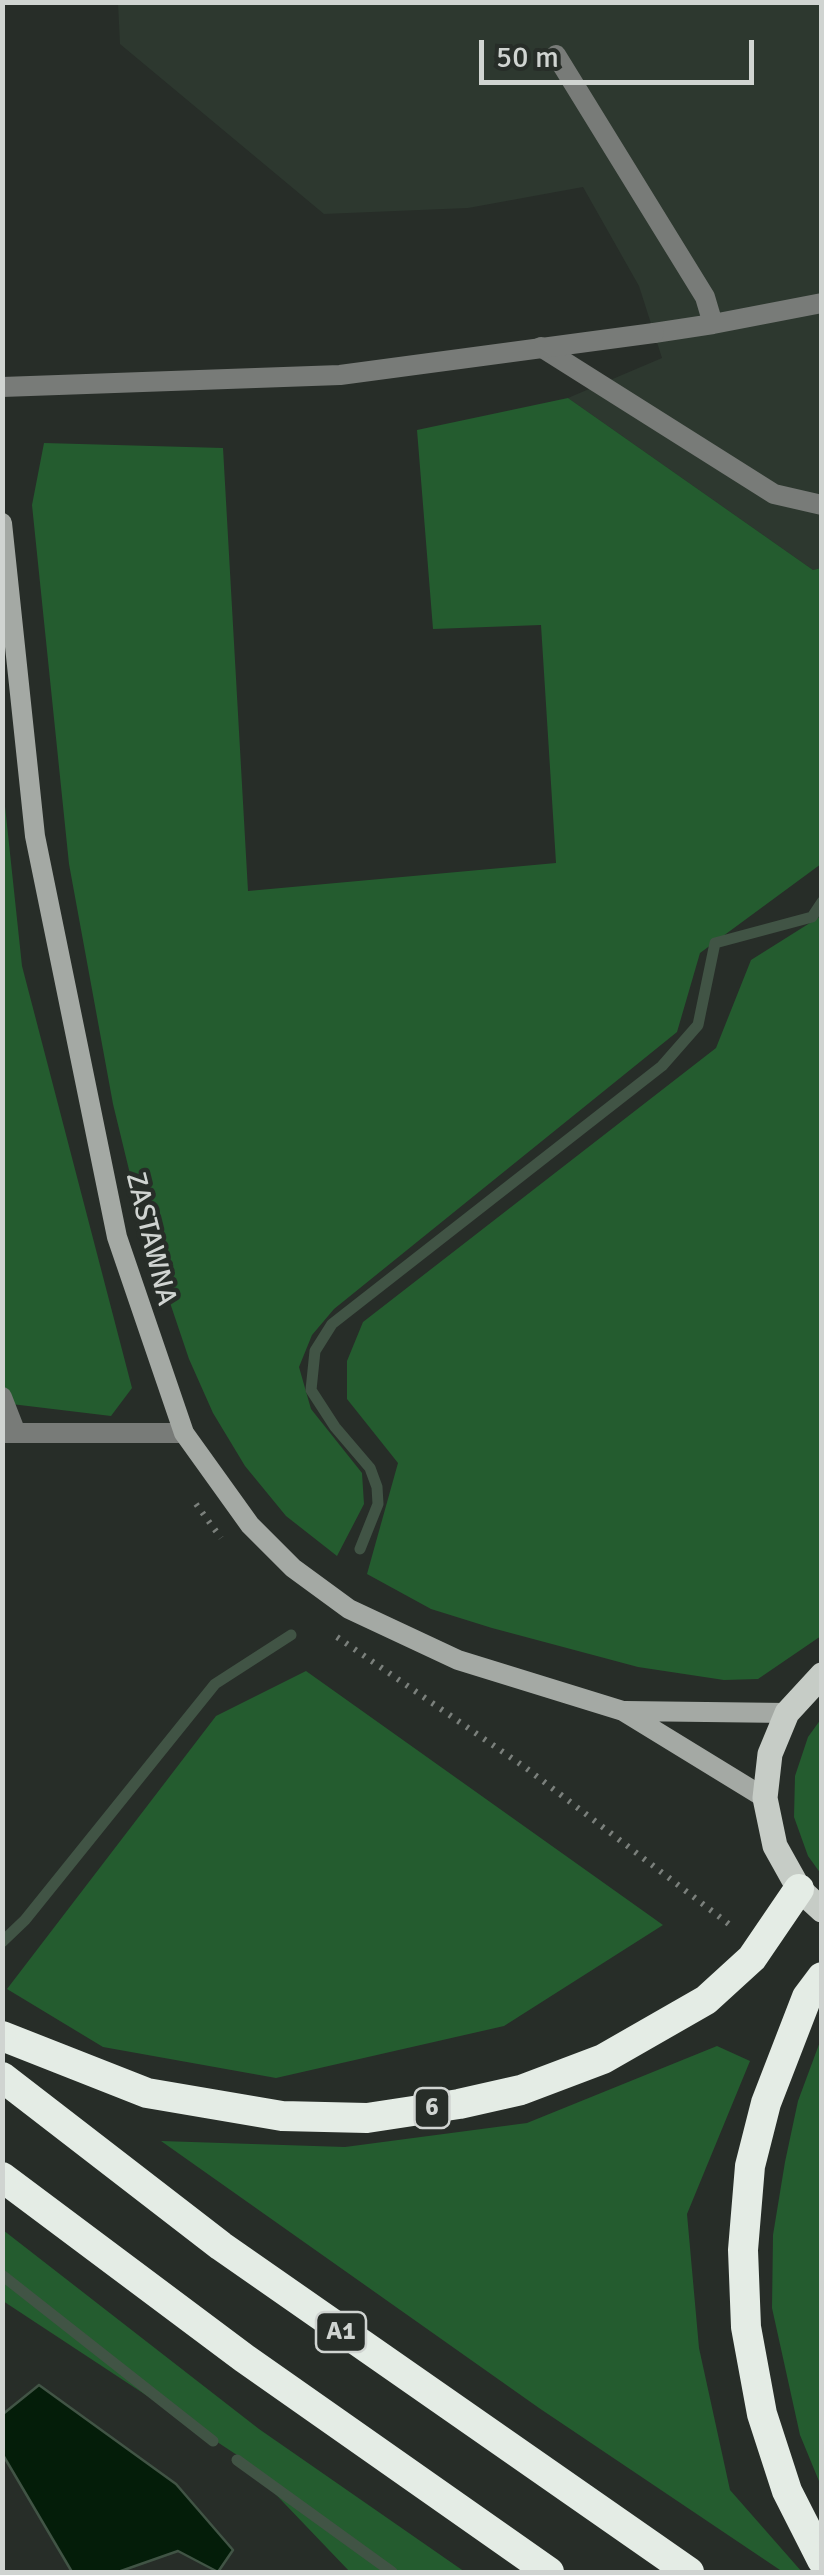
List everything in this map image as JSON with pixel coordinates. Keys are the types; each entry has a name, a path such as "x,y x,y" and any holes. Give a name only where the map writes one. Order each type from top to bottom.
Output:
{"highway":[{"name":"6","path":"2,2036 147,2092 282,2116 366,2118 459,2104 521,2090 603,2060 706,2000 810,1900"},
{"path":"822,1977 807,1996 766,2102 750,2166 742,2250 746,2327 762,2414 787,2490 822,2560"},
{"name":"A1","path":"2,2076 221,2246 689,2572"},
{"path":"2,2178 244,2358 549,2572"}],"main road":[{"name":"ZASTAWNA","path":"2,523 35,836 117,1237 184,1433 250,1525 294,1568 349,1609 458,1660 623,1711 765,1798"},
{"name":"6","path":"810,1900 774,1846 765,1798 770,1754 787,1713 822,1675"},
{"name":"ZASTAWNA","path":"623,1711 787,1713"}],"street":[{"path":"556,55 706,296 713,324"},
{"path":"2,386 340,375 654,333 822,303"},
{"path":"542,347 774,494 822,505"},
{"path":"2,1398 9,1433 184,1433"}],"path":[{"path":"192,1497 222,1540"},
{"path":"321,1628 422,1692 735,1929"}],"shaded area":[{"path":"118,3 821,3 821,568 813,570 568,398 662,358 639,286 583,187 468,208 324,214 120,44"},
{"path":"39,2385 176,2484 233,2550 218,2572 178,2551 118,2572 72,2572 3,2455 3,2414"}],"green space":[{"path":"568,398 813,570 821,568 821,864 700,953 677,1032 334,1309 312,1335 299,1367 311,1409 362,1473 364,1504 337,1556 286,1516 245,1466 213,1413 189,1359 139,1211 113,1104 69,864 32,505 44,443 223,448 248,891 556,863 541,625 433,629 417,430"},
{"path":"2,778 22,966 132,1388 111,1416 3,1403"},
{"path":"821,916 821,1636 758,1679 724,1680 638,1667 492,1628 431,1609 367,1574 398,1463 347,1399 347,1361 363,1322 716,1048 751,960"},
{"path":"306,1671 663,1925 504,2026 276,2078 103,2047 7,1989 216,1716"},
{"path":"821,1719 821,1874 808,1856 794,1817 795,1776 808,1737"},
{"path":"821,2039 821,2486 800,2435 772,2308 773,2235 785,2162 798,2101"},
{"path":"717,2046 750,2061 687,2214 699,2348 730,2490 802,2572 783,2572 539,2408 161,2141 345,2147 527,2123"},
{"path":"3,2230 259,2429 465,2572 350,2572 240,2457 3,2301"}],"waterway":[{"path":"360,1549 378,1504 377,1487 370,1468 335,1427 311,1390 315,1351 332,1324 662,1066 698,1025 715,943 812,917 822,902"},
{"path":"2,1942 25,1920 215,1684 291,1635"},
{"path":"2,2275 213,2441"},
{"path":"237,2460 392,2572"}]}
